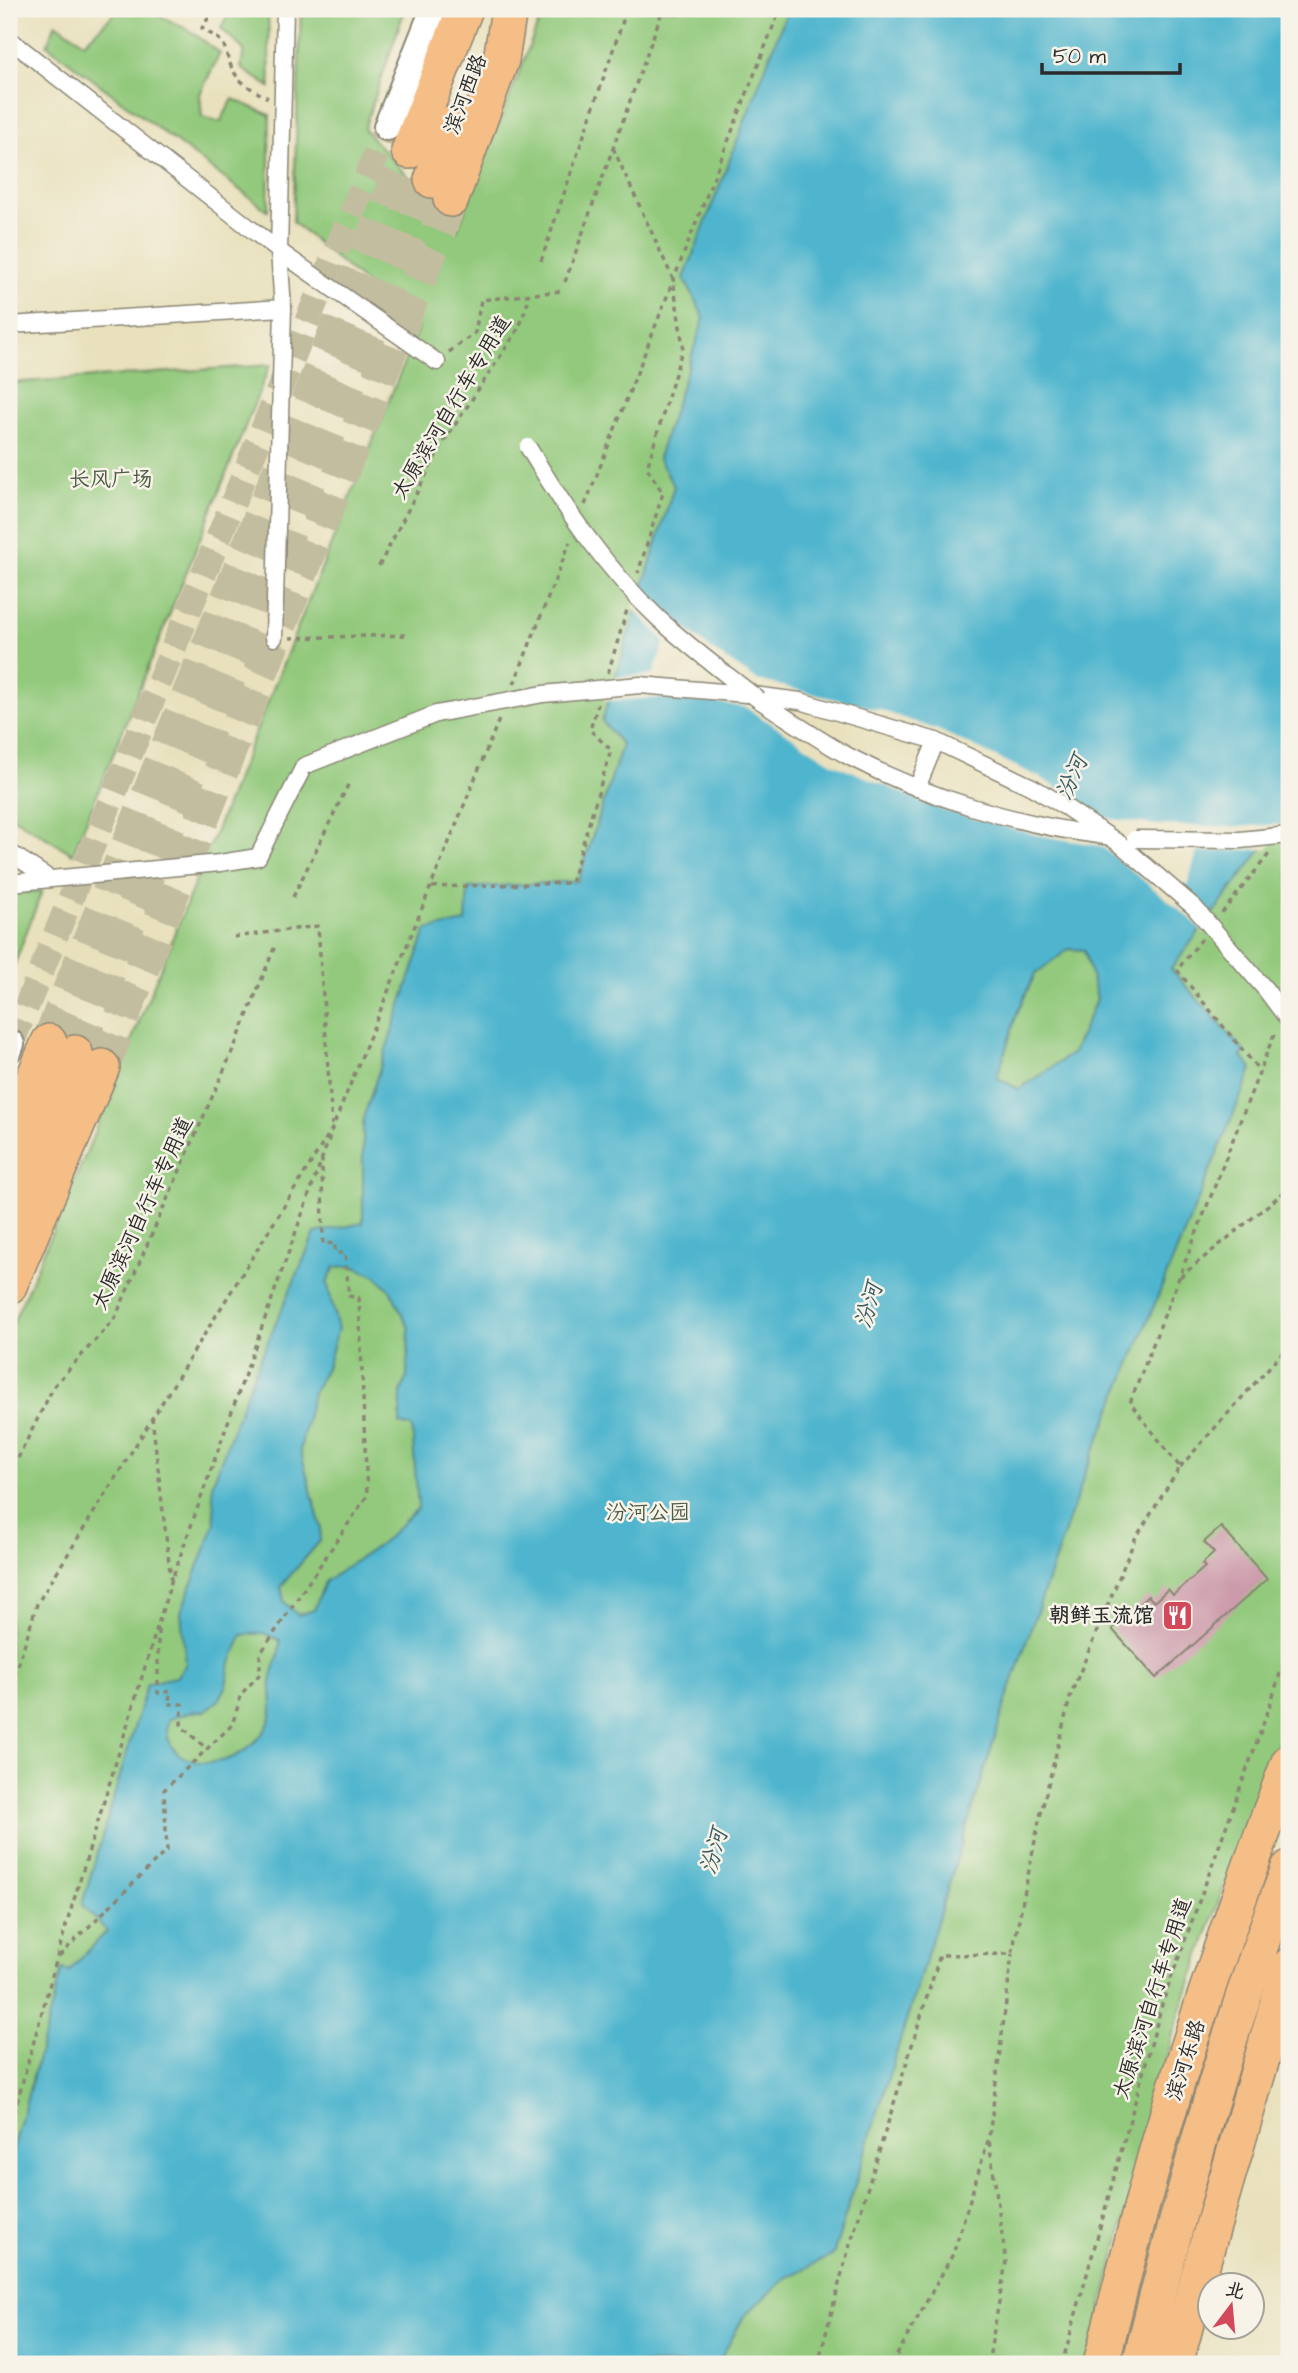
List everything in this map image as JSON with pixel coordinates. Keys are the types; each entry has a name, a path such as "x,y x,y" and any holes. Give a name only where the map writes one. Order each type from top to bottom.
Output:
{"highway":[{"name":"滨河西路","path":"398,139 465,9"},
{"name":"滨河西路","path":"498,9 442,189 501,60"},
{"path":"501,60 509,9"},
{"path":"501,60 523,9"},
{"path":"9,1137 75,1054"},
{"path":"9,1208 75,1054"},
{"path":"9,1286 75,1054"},
{"name":"滨河东路","path":"1101,2364 1164,2124 1209,1983 1289,1762"},
{"name":"滨河东路","path":"1140,2364 1200,2135 1289,1868"},
{"path":"1175,2364 1285,1979 1289,1887"}],"street":[{"path":"274,638 283,308 279,251 285,9"},
{"path":"398,139 434,9"},
{"path":"9,38 279,251 437,362"},
{"path":"9,325 283,308"},
{"path":"528,447 559,498 597,551 658,618 759,699 851,758 918,788 1015,818 1068,831 1135,839 1190,841 1240,841 1289,835"},
{"path":"9,883 258,857 304,765 436,714 543,694 640,685 693,688 800,701 896,727 936,741 1032,787 1120,844 1194,907 1266,990 1284,1021"},
{"path":"918,788 936,741"},
{"path":"9,852 50,879"}],"path":[{"path":"214,9 202,28 223,42 230,66 243,84 282,105"},
{"path":"541,261 626,9"},
{"path":"565,282 663,9"},
{"path":"582,511 780,9"},
{"path":"614,148 673,279 683,347 647,468 663,493 634,585"},
{"path":"437,362 475,333 481,300 561,291"},
{"name":"太原滨河自行车专用道","path":"379,566 441,446 519,328 528,299"},
{"path":"512,689 572,537"},
{"path":"606,677 630,598"},
{"path":"274,638 409,635"},
{"path":"432,887 571,883 611,750 590,730 598,704"},
{"path":"9,2131 57,1958 171,1582 332,1129 502,714"},
{"path":"293,897 349,783"},
{"path":"9,1694 37,1604 332,1129 318,926 234,937"},
{"name":"太原滨河自行车专用道","path":"9,1476 54,1385 115,1318 239,1037 275,946"},
{"path":"1181,1467 1130,1403 1178,1278 1284,1021"},
{"path":"57,1958 167,1850 164,1790 232,1725 242,1693 260,1674 260,1654 367,1496 359,1298 349,1296 345,1253 335,1253 335,1243 323,1244 322,1157"},
{"path":"1178,1278 1289,1188"},
{"path":"892,2364 953,2254 989,2138 1012,1954 1039,1821 1071,1694 1135,1539 1181,1467 1289,1345"},
{"path":"152,1417 171,1582"},
{"path":"159,1623 158,1693 171,1691 168,1703 182,1704 181,1726 207,1749"},
{"name":"太原滨河自行车专用道","path":"1062,2364 1163,2001 1289,1646"},
{"path":"818,2364 845,2261 940,1955 1012,1954"},
{"path":"988,2364 1006,2263 989,2138"}],"green space":[{"path":"119,9 146,9 189,30 220,53 200,94 202,117 220,122 233,99 270,115 268,211 47,45 56,23 84,43"},
{"path":"231,9 268,9 270,87 241,68 244,50 221,28"},
{"name":"汾河公园","path":"301,9 405,9 364,129 457,230 544,9 1289,9 1289,1718 1247,1820 1175,2027 1087,2364 9,2364 9,1332 85,1156 418,328 293,222"},
{"name":"长风广场","path":"270,365 73,854 9,815 9,383"},
{"path":"42,891 9,979 9,893"}],"water":[{"name":"汾河公园","path":"788,9 1289,9 1289,813 1171,969 1245,1052 1241,1056 1252,1069 1087,1468 1009,1692 833,2255 787,2277 744,2316 718,2364 9,2364 9,2165 62,1969 69,1971 107,1931 82,1905 147,1684 177,1676 186,1664 181,1612 215,1523 212,1485 252,1378 315,1233 363,1223 363,1119 426,930 466,922 468,888 578,881 622,745 602,721 674,486 658,458 704,318 684,278","holes":["1069,949 1084,950 1097,998 1073,1053 1019,1089 997,1078 1017,1013 1035,974","352,1266 375,1275 391,1291 409,1328 407,1376 401,1393 400,1424 412,1427 418,1508 382,1543 325,1582 314,1610 298,1615 284,1602 281,1586 320,1541 321,1527 300,1450 313,1392 328,1364 338,1329 327,1282 335,1267","263,1633 280,1640 271,1684 271,1715 265,1730 246,1750 234,1757 221,1761 199,1762 181,1756 170,1742 168,1720 189,1712 205,1711 219,1700 226,1687 229,1668 242,1635"]}],"pier":[{"path":"640,586 660,607 709,648 757,680 880,710 938,730 1039,777 1107,818 1153,825 1235,827 1286,824 1267,849 1197,852 1186,889 1215,918 1203,933 1191,919 1101,846 1037,835 943,810 832,763 745,707 657,698 604,701 612,677 653,675 665,641 633,608"}],"building":[{"name":"朝鲜玉流馆","path":"1221,1527 1267,1579 1156,1678 1112,1629 1148,1596 1154,1602 1168,1589 1173,1595 1205,1567 1202,1564 1214,1553 1204,1542"}],"tunnel":[{"path":"11,1044 387,127"},
{"path":"49,1042 409,151"},
{"path":"75,1053 432,180"},
{"path":"102,1067 451,199"}],"place":[{"name":"朝鲜玉流馆","path":"1177,1615"}],"water label":[{"name":"汾河","path":"1071,777"},
{"name":"汾河","path":"868,1305"},
{"name":"汾河","path":"713,1851"}]}
